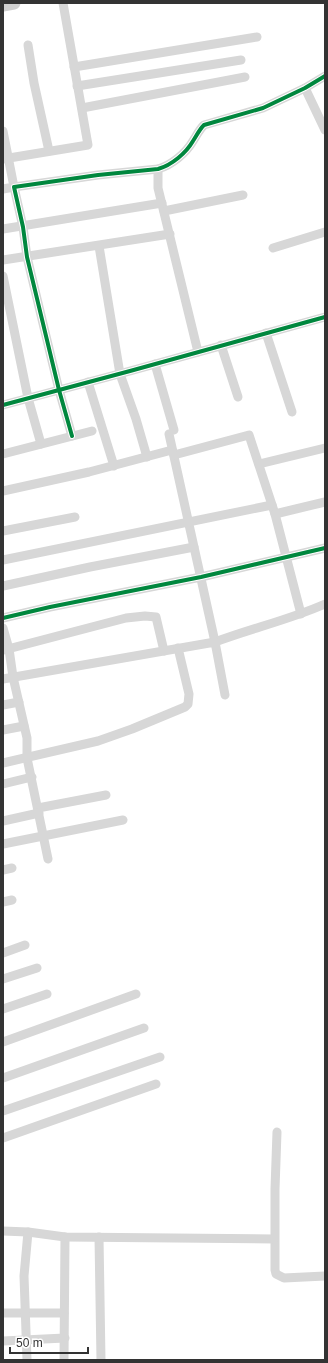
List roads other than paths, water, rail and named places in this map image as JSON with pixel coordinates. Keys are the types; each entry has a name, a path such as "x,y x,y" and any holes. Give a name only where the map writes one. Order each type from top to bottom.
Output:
{"main road":[{"path":"3,5 14,3"}],"street":[{"path":"6,159 88,145 63,3"},
{"path":"74,67 257,37"},
{"path":"28,45 34,84 49,151"},
{"path":"78,86 241,60"},
{"path":"3,189 166,167 181,156 204,125 264,108 305,88 325,76"},
{"path":"82,108 245,77"},
{"path":"305,88 325,130"},
{"path":"3,131 6,159 23,227 27,257 59,390 72,436"},
{"path":"158,169 158,188 198,352"},
{"path":"3,229 243,195"},
{"path":"273,248 325,232"},
{"path":"3,260 170,234"},
{"path":"99,246 120,374 136,419 147,457"},
{"path":"3,276 28,398 41,444"},
{"path":"3,405 325,317"},
{"path":"266,333 292,412"},
{"path":"221,345 238,397"},
{"path":"154,364 171,432 173,452 215,642 225,695"},
{"path":"88,382 114,466"},
{"path":"3,454 92,431"},
{"path":"3,491 249,435 274,510 301,614"},
{"path":"259,464 325,448"},
{"path":"3,560 189,522 325,502"},
{"path":"3,531 75,517"},
{"path":"3,586 90,567 194,547"},
{"path":"3,618 50,607 201,577 325,548"},
{"path":"3,679 215,642 301,614 325,604"},
{"path":"6,650 126,618 145,616 156,617 164,651"},
{"path":"3,628 6,650 27,738 28,758 48,859"},
{"path":"3,763 98,741 185,707 188,704 189,694 178,648"},
{"path":"3,705 19,702"},
{"path":"3,730 24,726"},
{"path":"3,784 32,777"},
{"path":"3,821 106,795"},
{"path":"3,844 123,820"},
{"path":"3,870 12,868"},
{"path":"3,953 25,945"},
{"path":"3,979 37,968"},
{"path":"3,1008 47,994"},
{"path":"3,1042 136,994"},
{"path":"3,1078 144,1028"},
{"path":"3,1111 160,1057"},
{"path":"3,1138 156,1084"},
{"path":"277,1132 274,1240 276,1274 284,1278 325,1276"},
{"path":"3,1231 28,1232 65,1237 274,1240"},
{"path":"27,1360 24,1276 28,1232"},
{"path":"64,1360 65,1237"},
{"path":"99,1237 101,1360"},
{"path":"3,1313 64,1313"},
{"path":"3,1341 65,1338"}]}
